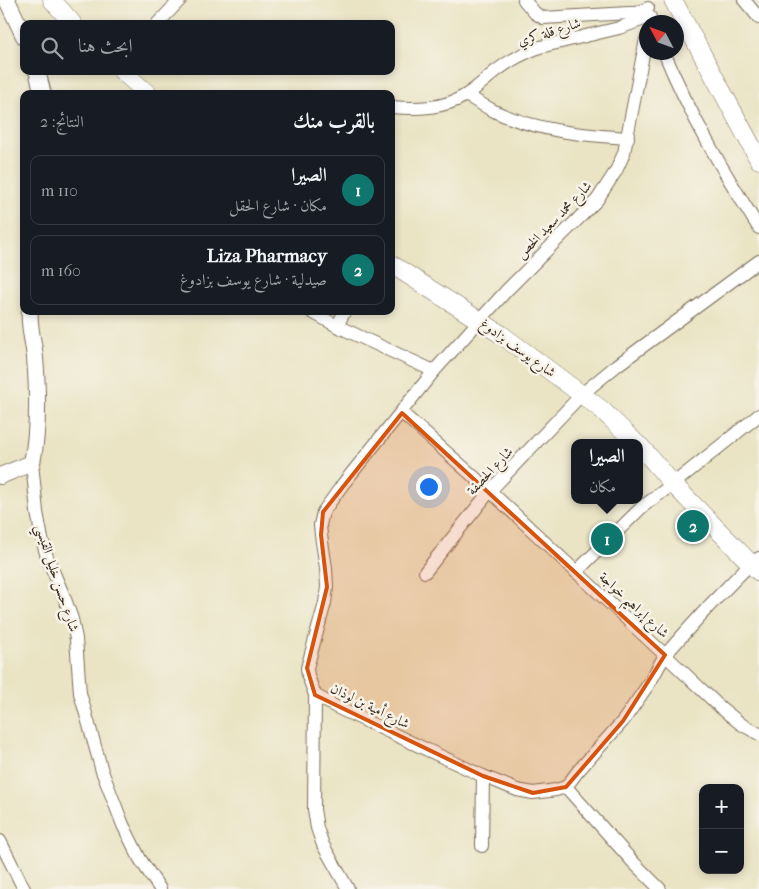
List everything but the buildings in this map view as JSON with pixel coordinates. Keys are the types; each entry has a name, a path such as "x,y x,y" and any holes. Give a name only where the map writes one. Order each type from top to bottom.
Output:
{"main road":[{"path":"52,0 70,20"},
{"path":"673,0 759,160"},
{"path":"127,75 143,90"},
{"name":"شارع يوسف بزادوغ","path":"395,267 479,320 582,394 601,409 632,439"},
{"path":"643,449 673,484 756,565"}],"street":[{"path":"7,0 20,28"},
{"path":"161,20 180,0"},
{"path":"524,0 535,13 543,18 637,12 650,15"},
{"path":"744,0 759,18"},
{"name":"شارع قلة كري","path":"395,107 415,109 434,107 454,101 466,95 508,62 529,51 619,28 639,20"},
{"name":"شارع محمد سعيد الخص","path":"479,320 597,200 616,171 628,138 642,60"},
{"path":"667,60 684,98 702,132 759,228"},
{"path":"38,75 42,90"},
{"path":"466,95 495,112 528,124 567,133 628,138"},
{"name":"شارع الحصفة","path":"425,572 490,491 582,394 616,366 759,261"},
{"name":"شارع حسن خليل القيسي","path":"30,315 38,409 32,463 42,539 47,557 72,619 76,639 80,693 107,785 122,824 154,887"},
{"path":"317,315 434,372"},
{"path":"337,326 343,315"},
{"name":"شارع أمية بن لوذان","path":"479,320 434,372 343,484 323,512 320,525 327,587 325,603 307,668 315,695 336,707 483,776 517,790 533,793 566,787"},
{"name":"شارع إبراهيم خواجة","path":"402,413 490,491 731,717 757,729"},
{"path":"576,572 632,516 759,415"},
{"path":"0,476 32,463"},
{"path":"660,889 627,856 566,787 578,771 623,722 650,682 665,655 709,606 756,565"},
{"path":"315,695 314,809 323,845 348,889"},
{"path":"482,846 483,776"},
{"path":"0,841 24,889"}],"highlighted area":[{"path":"402,413 665,655 623,721 566,787 533,793 483,776 315,695 307,668 327,587 321,535 323,512"}],"place":[{"name":"Liza Pharmacy","path":"693,526"},
{"name":"الصيرا","path":"607,539"}]}
